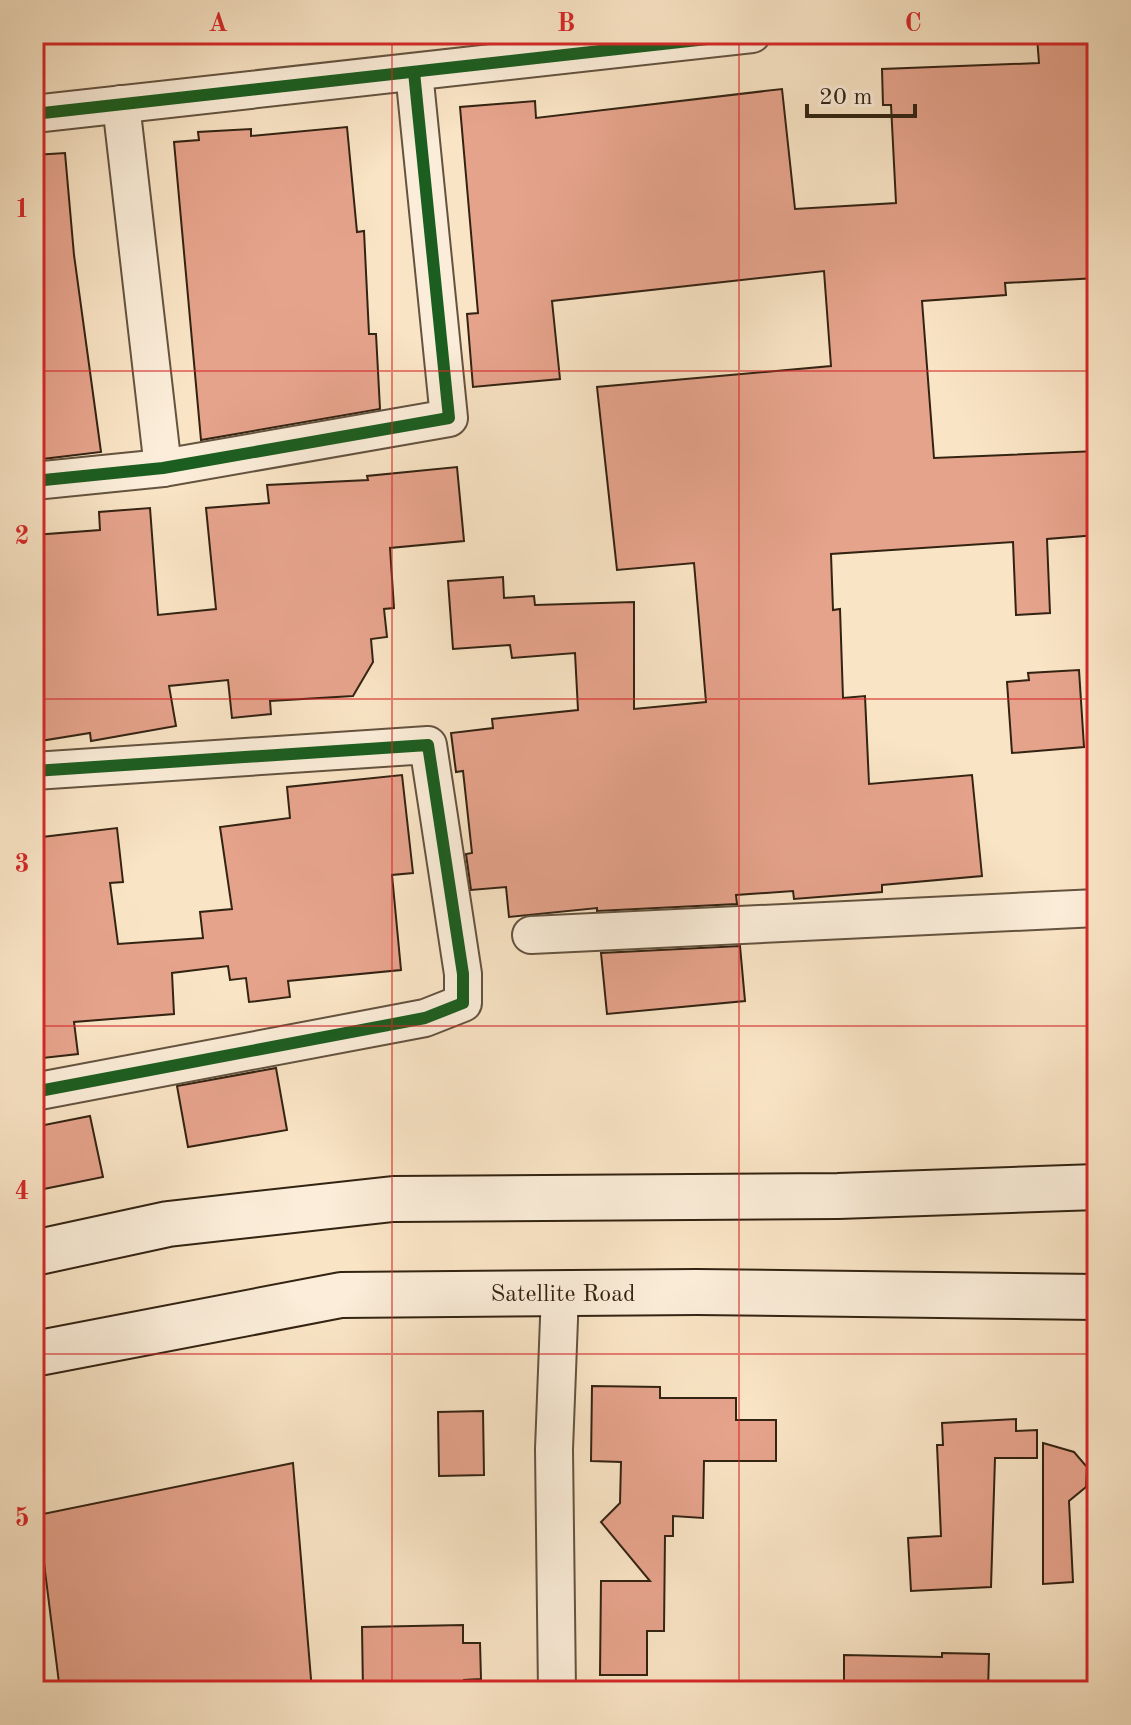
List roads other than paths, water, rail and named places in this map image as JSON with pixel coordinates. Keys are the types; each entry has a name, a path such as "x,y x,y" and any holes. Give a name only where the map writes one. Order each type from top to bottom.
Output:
{"main road":[{"path":"34,1253 168,1224 393,1199 838,1196 1097,1187"},
{"name":"Satellite Road","path":"34,1354 341,1295 560,1293 1097,1297"}],"street":[{"path":"34,114 414,72 571,44 752,34"},
{"path":"34,481 163,468 449,418 414,72"},
{"path":"121,104 163,468"},
{"path":"34,771 428,745 463,974 463,1003 425,1018 34,1092"},
{"path":"531,935 1097,908"},
{"path":"557,1691 554,1449 560,1293"}]}
